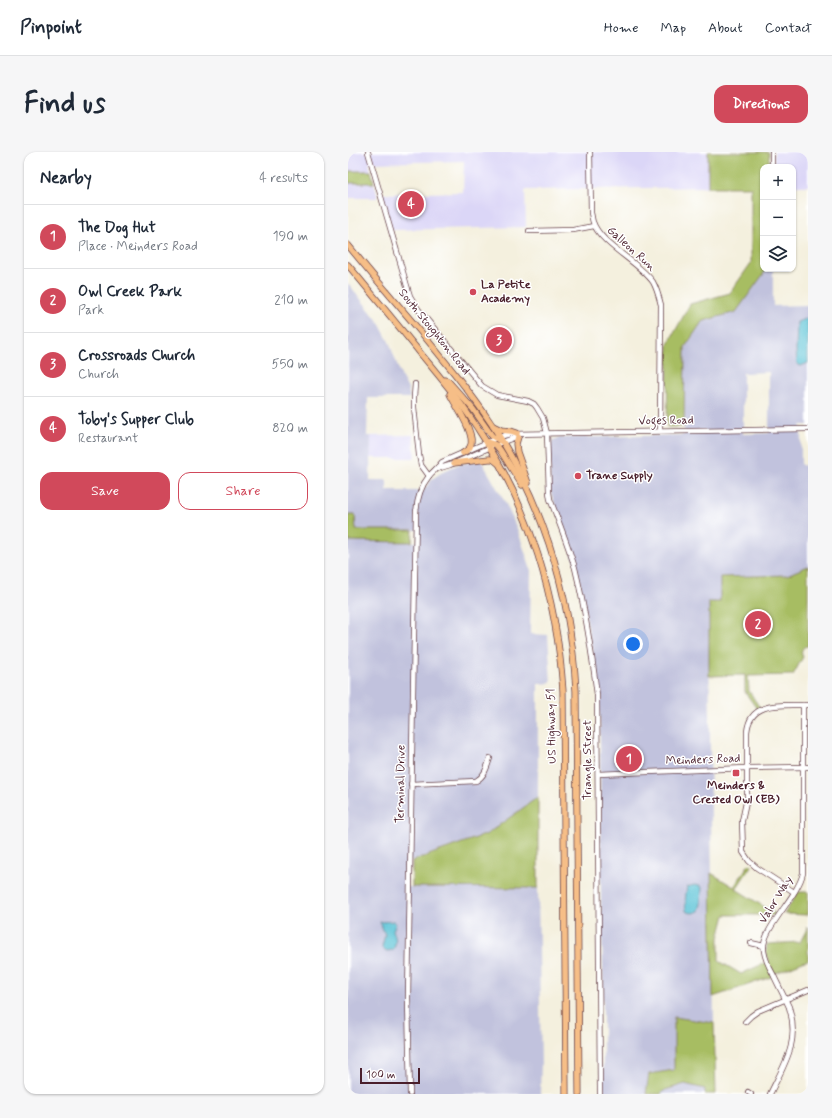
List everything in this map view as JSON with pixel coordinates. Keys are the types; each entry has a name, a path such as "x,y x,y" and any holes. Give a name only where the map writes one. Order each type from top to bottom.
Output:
{"main road":[{"name":"South Stoughton Road","path":"348,245 472,396 493,426 495,442"},
{"name":"South Stoughton Road","path":"348,265 446,385"},
{"path":"441,379 448,381 473,409 490,432 495,442"},
{"path":"446,385 470,434 472,444 470,448 463,453"},
{"name":"US Highway 51","path":"446,385 468,414 495,442 523,488 531,496 550,547 560,582 570,630 575,672 577,757 580,1094"},
{"path":"493,426 501,430 511,431 518,435 516,444 517,452 533,502"},
{"name":"US Highway 51","path":"495,442 499,463 517,498 537,548 551,601 560,655 563,703 566,1094"},
{"path":"454,463 489,459 493,459 499,463"}],"street":[{"name":"Triangle Street","path":"368,152 410,296 418,309 482,386 497,394 524,400 534,404 541,415 547,433 548,492 564,535 574,568 583,607 595,674 598,710 600,1094"},
{"name":"Galleon Run","path":"590,152 591,213 594,226 606,240 652,281 656,288 661,305 660,431"},
{"path":"772,152 772,164"},
{"path":"529,231 573,230 594,226"},
{"path":"415,384 414,407 419,455 421,465 429,476"},
{"name":"Voges Road","path":"495,442 524,433 808,429"},
{"name":"Terminal Drive","path":"410,1094 408,1009 416,512 418,499 429,476 442,462 495,442"},
{"name":"Terminal Drive","path":"437,469 454,463 495,442"},
{"path":"794,892 757,868 749,861 743,852 742,821 747,798 747,726 755,713 763,708 771,706 806,705"},
{"name":"Valor Way","path":"764,946 766,936 798,887 802,876 806,846 806,705"},
{"path":"411,784 476,781 481,778 486,771 490,758"},
{"name":"Meinders Road","path":"598,774 806,767"},
{"path":"751,943 764,946 767,960 791,1015 793,1039 788,1057 770,1094"},
{"path":"745,1022 758,1011 808,990"}],"shaded area":[{"path":"348,152 708,152 708,187 525,190 526,227 392,230 382,194 463,192 464,161 369,163 371,171 348,171"},
{"path":"774,152 808,152 808,186 796,186 796,164 774,164"},
{"path":"348,183 374,183 378,198 348,198"},
{"path":"765,272 773,272 773,306 808,305 808,425 801,425 801,465 808,466 808,566 787,575 720,577 720,602 709,603 714,1023 674,1017 674,1071 649,1074 646,1094 603,1094 603,969 600,728 598,688 579,578 567,537 550,490 550,448 553,440 559,438 684,435 685,348 702,322 736,312","holes":["769,372 769,433 743,434 743,373"]},
{"path":"348,283 378,321 389,342 402,378 408,389 410,398 368,398 367,436 371,436 370,480 387,480 387,491 423,491 432,479 444,471 457,465 481,460 506,504 518,531 531,570 530,634 548,635 551,683 538,684 538,797 487,834 407,862 406,887 538,888 541,1064 540,1094 348,1094 348,541 418,542 418,530 355,530 355,516 348,515"},
{"path":"413,435 415,458 370,458 371,436"},
{"path":"685,1084 705,1089 705,1094 661,1094 664,1090"}],"green space":[{"path":"708,152 769,152 769,164 760,164 760,272 765,272 736,312 702,322 685,347 684,427 667,427 668,344 690,304 730,293 751,263 751,187 708,187"},
{"path":"348,171 371,171 374,183 348,183"},
{"path":"348,515 355,515 356,530 413,530 412,542 348,541"},
{"path":"808,566 808,646 804,647 802,650 803,657 793,675 748,676 749,691 760,708 757,709 745,692 745,675 709,676 709,602 720,602 720,577 787,575"},
{"path":"538,797 538,888 412,887 412,861 487,834"},
{"path":"749,864 751,866 736,889 777,915 725,915 719,938 719,961 741,974 769,961 766,952 767,944 800,942 808,927 808,960 771,975 771,977 713,997 711,873 734,887"},
{"path":"798,892 808,892 808,915 784,914"},
{"path":"674,1017 714,1023 716,1094 705,1094 705,1089 685,1084 665,1090 661,1094 646,1094 649,1074 674,1070"}],"water":[{"path":"808,318 808,363 801,366 797,364 797,322"},
{"path":"694,885 702,887 701,904 699,911 691,913 686,911 685,902 687,887"},
{"path":"394,921 396,924 393,930 396,942 393,950 387,951 382,948 385,935 380,922"}],"place":[{"name":"Toby's Supper Club","path":"411,204"},
{"name":"La Petite Academy","path":"473,292"},
{"name":"Crossroads Church","path":"499,340"},
{"name":"Trane Supply","path":"578,476"},
{"name":"Owl Creek Park","path":"758,624"},
{"name":"The Dog Hut","path":"629,759"},
{"name":"Meinders & Crested Owl (EB)","path":"736,773"}]}
